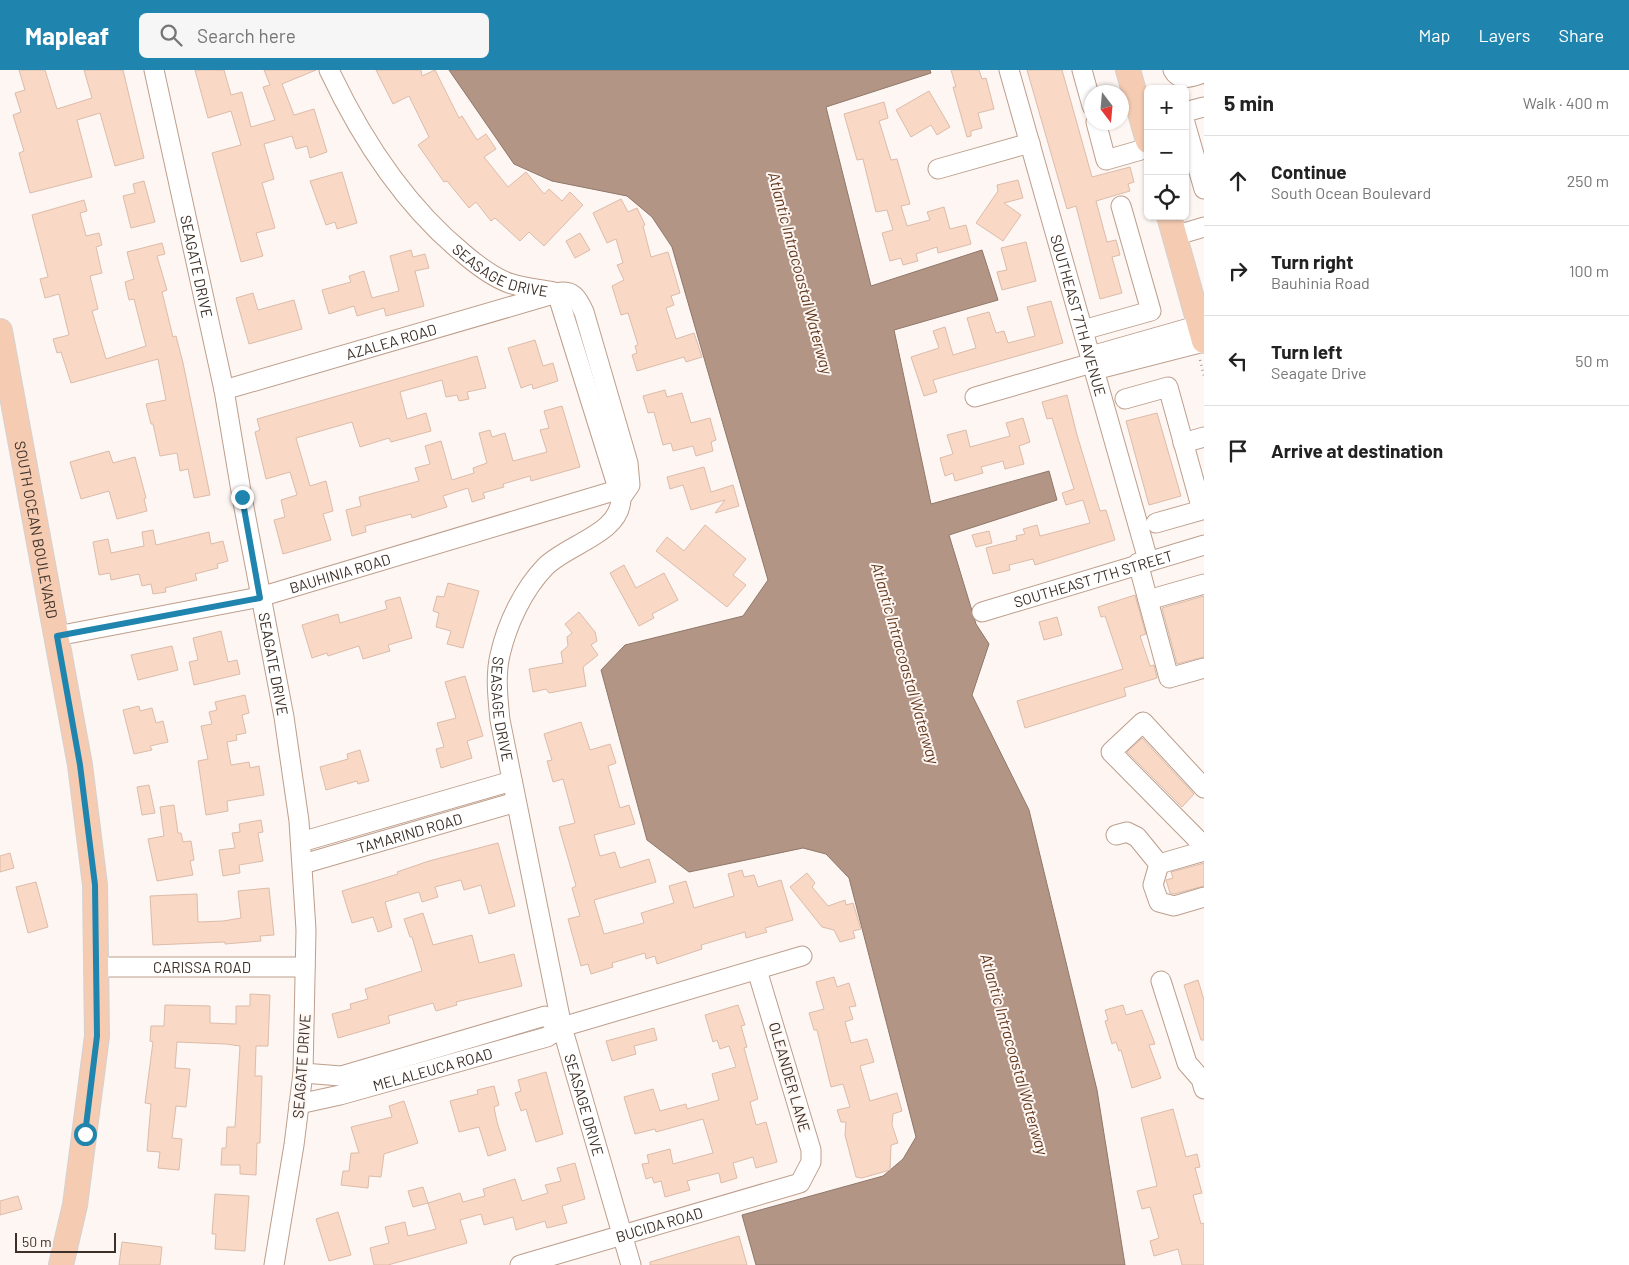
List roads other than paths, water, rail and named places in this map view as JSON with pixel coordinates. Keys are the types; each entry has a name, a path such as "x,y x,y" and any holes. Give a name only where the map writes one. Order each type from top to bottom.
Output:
{"main road":[{"path":"1128,70 1144,122"},
{"path":"1172,226 1203,336"},
{"name":"SOUTH OCEAN BOULEVARD","path":"0,331 57,636 91,838 96,903 98,968 97,1036 75,1205 61,1265"}],"street":[{"name":"SEAGATE DRIVE","path":"154,70 224,390 260,598 290,754 301,842 305,967 303,1073 274,1265"},
{"name":"SEASAGE DRIVE","path":"329,70 364,136 384,167 418,212 438,233 480,267 498,278 510,284 557,293 619,494 621,507 616,518 545,567 525,594 510,623 500,655 497,685 500,720 562,1027 631,1265"},
{"name":"SOUTHEAST 7TH AVENUE","path":"1009,70 1092,363 1143,562 1148,600 1170,678 1204,668"},
{"path":"1082,70 1086,85"},
{"path":"1173,70 1177,76 1184,78 1204,73"},
{"path":"1189,111 1204,107"},
{"path":"1098,130 1106,160 1144,149"},
{"path":"1187,130 1204,189"},
{"path":"938,169 1030,143"},
{"path":"1083,330 1152,311 1121,206"},
{"path":"1172,226 1204,227"},
{"name":"AZALEA ROAD","path":"224,390 557,293"},
{"path":"975,397 1092,363 1098,354 1203,336"},
{"path":"1125,399 1168,387 1202,510 1156,523"},
{"path":"1183,442 1204,436"},
{"name":"BAUHINIA ROAD","path":"57,636 260,598 619,494"},
{"name":"SOUTHEAST 7TH STREET","path":"982,612 1204,545"},
{"path":"1148,600 1204,584"},
{"path":"1204,788 1143,722 1111,752 1204,846"},
{"name":"TAMARIND ROAD","path":"301,842 512,781"},
{"name":"TAMARIND ROAD","path":"303,864 516,802"},
{"path":"1116,835 1127,832 1137,837 1159,864"},
{"path":"1159,864 1204,851"},
{"path":"1159,864 1154,885 1159,902 1174,906 1204,897"},
{"name":"MELALEUCA ROAD","path":"299,1104 340,1095 548,1037 562,1027 802,956"},
{"name":"CARISSA ROAD","path":"98,968 305,967"},
{"name":"OLEANDER LANE","path":"757,970 811,1150 811,1162 800,1184"},
{"path":"1161,981 1187,1063 1203,1082"},
{"name":"MELALEUCA ROAD","path":"303,1073 341,1076 545,1016 562,1027"},
{"name":"BUCIDA ROAD","path":"520,1265 800,1184"}],"water":[{"name":"Atlantic Intracoastal Waterway","path":"449,70 930,70 931,73 826,107 871,286 982,250 998,300 894,330 931,504 1049,471 1057,500 949,535 976,624 989,644 972,695 1029,810 1097,1090 1125,1265 756,1265 742,1215 883,1176 903,1159 916,1137 849,878 826,854 803,848 689,872 647,840 601,670 625,645 743,616 768,580 672,247 652,217 627,196 552,181 514,164"}]}
